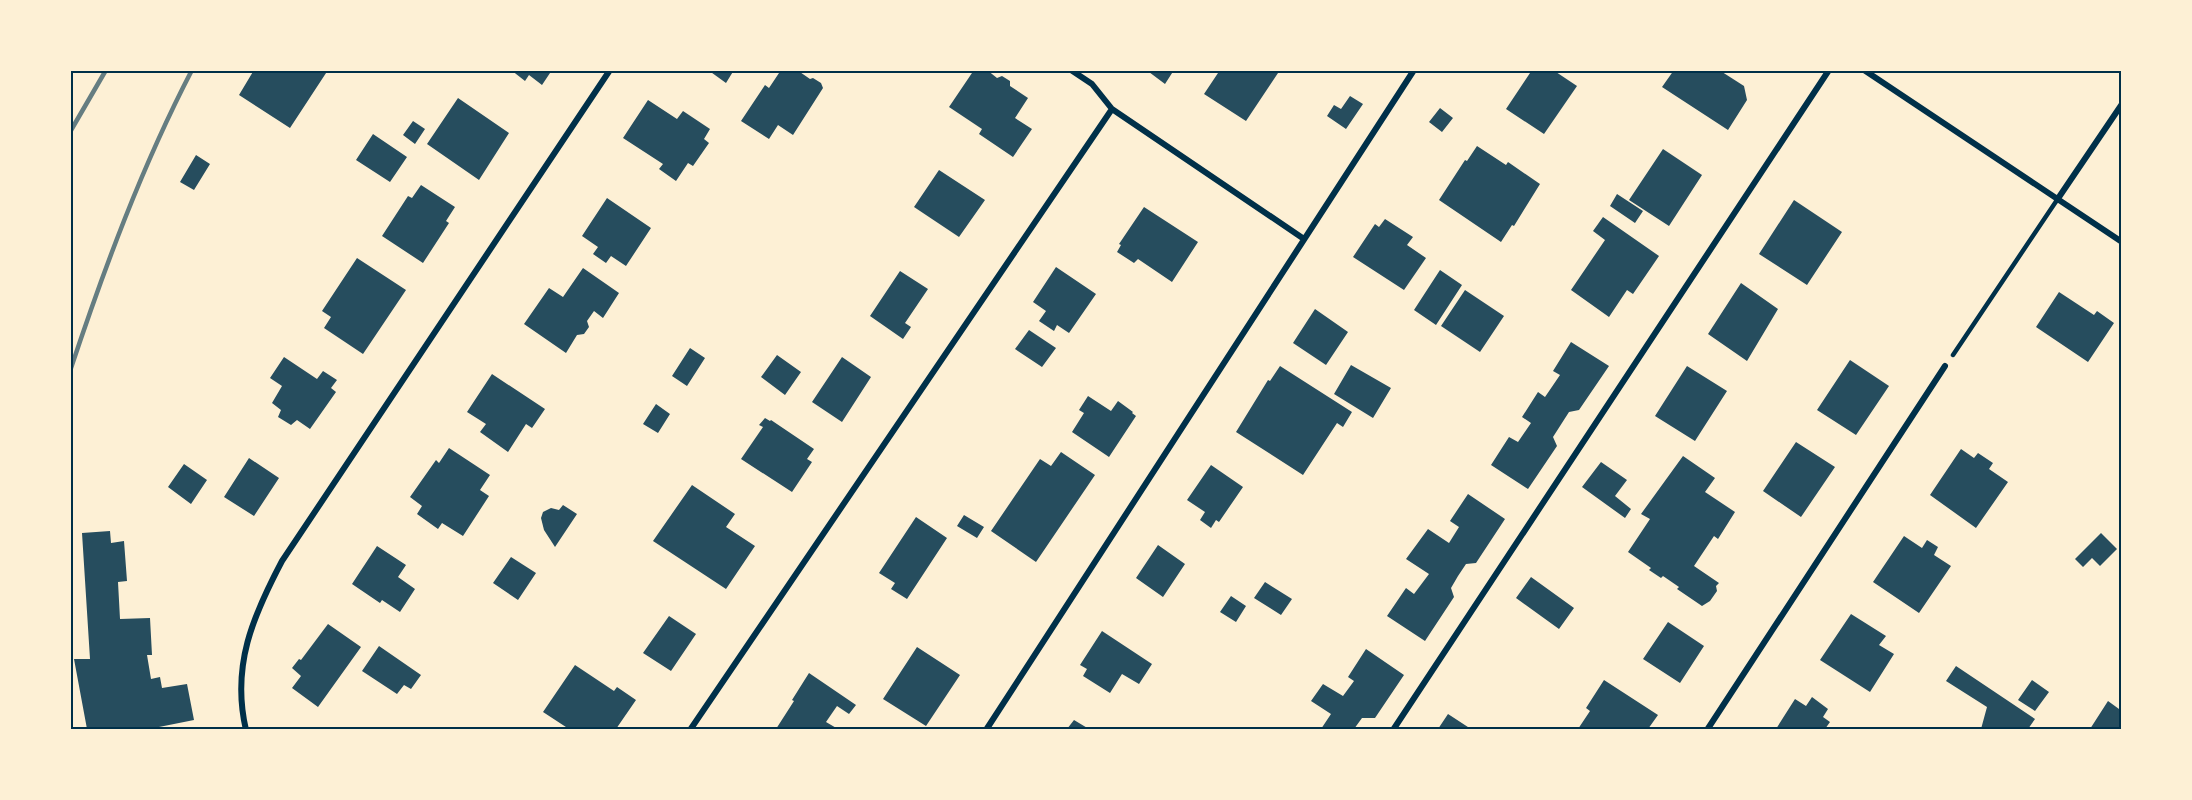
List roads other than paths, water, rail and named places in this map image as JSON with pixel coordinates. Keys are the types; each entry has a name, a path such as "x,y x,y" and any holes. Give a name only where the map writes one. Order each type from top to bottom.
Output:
{"street":[{"path":"246,729 241,689 244,650 262,597 282,561 610,70"},
{"path":"1071,70 1092,84 1112,109 1304,239"},
{"path":"986,729 1414,70"},
{"path":"1393,729 1829,70"},
{"path":"1864,70 2121,242"},
{"path":"2057,200 2121,104"},
{"path":"690,729 1112,109"},
{"path":"1707,729 1945,366"}],"lane":[{"path":"1953,355 2057,200"}],"railway":[{"path":"70,132 106,70"},
{"path":"70,371 125,218 192,70"}]}
